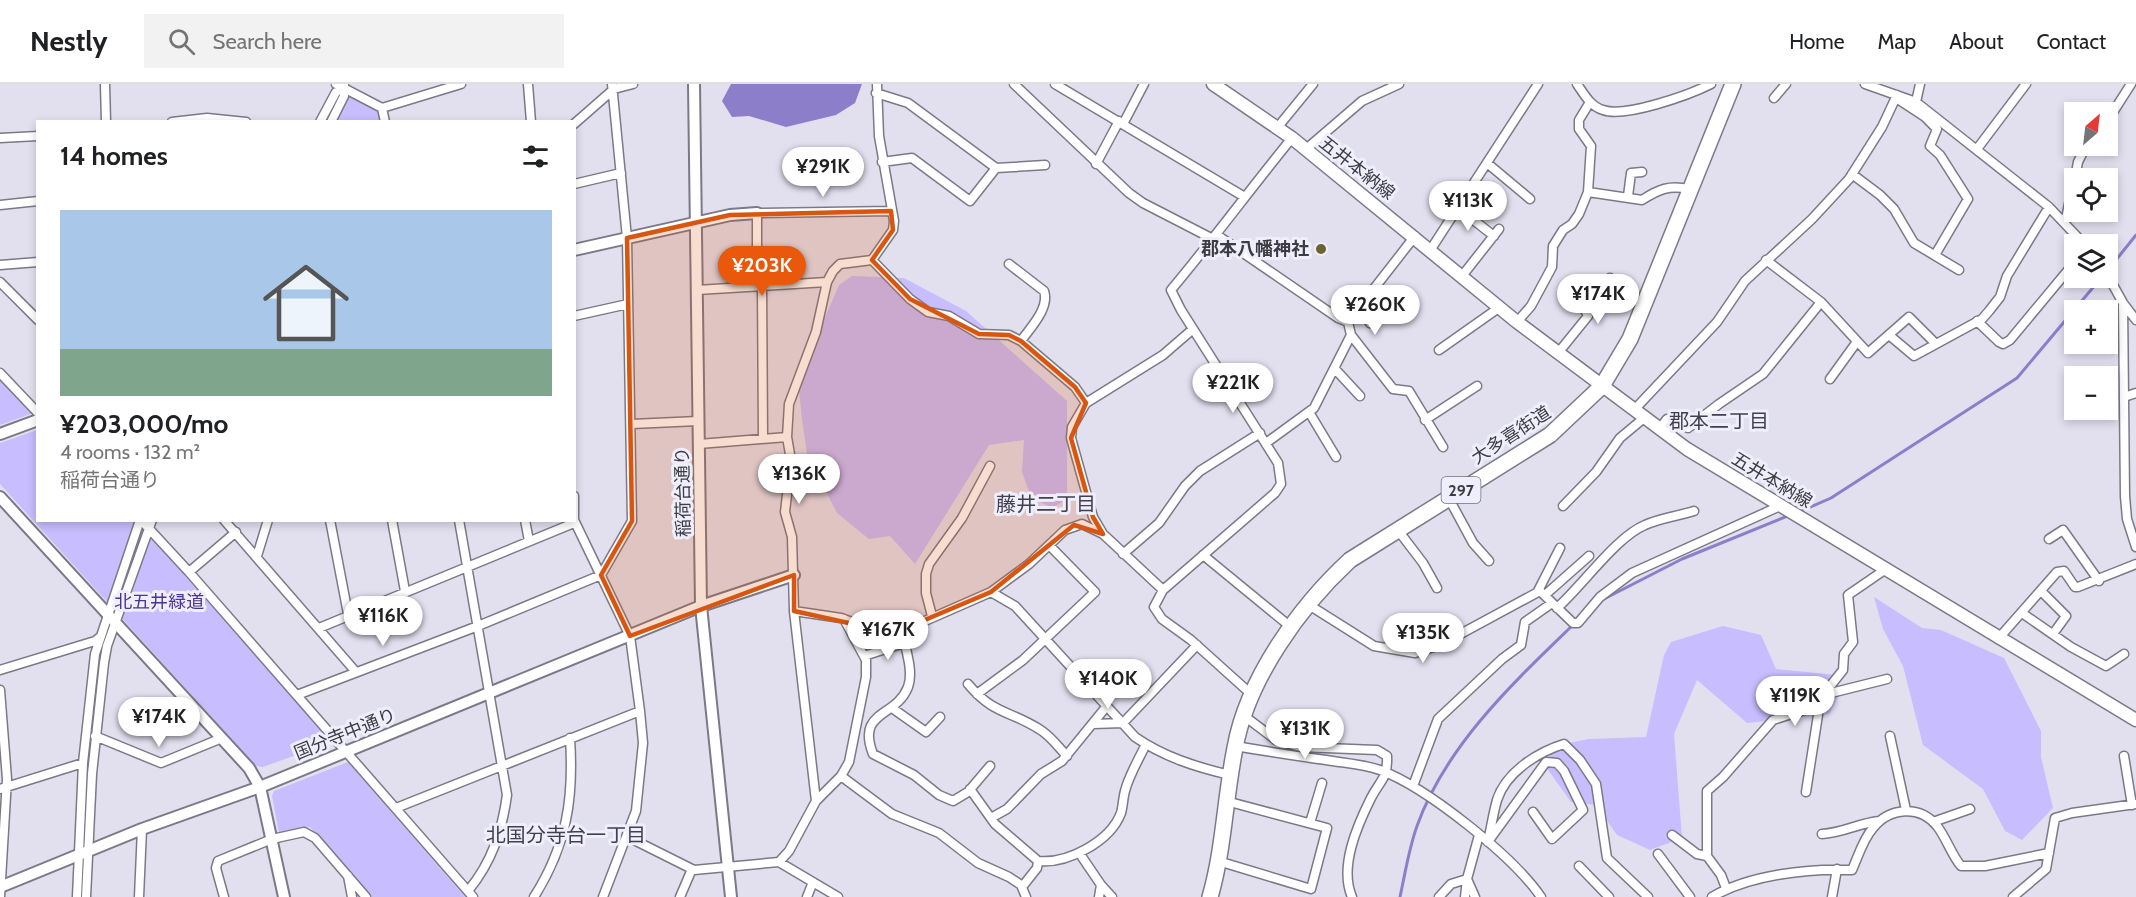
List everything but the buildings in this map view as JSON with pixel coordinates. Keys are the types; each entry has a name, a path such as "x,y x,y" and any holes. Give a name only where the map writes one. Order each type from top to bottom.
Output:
{"highway":[{"name":"大多喜街道","path":"1210,897 1218,861 1235,746 1251,693 1272,656 1309,605 1350,560 1550,435 1602,386 1630,339 1733,84"}],"main road":[{"name":"五井本納線","path":"1213,84 1292,138 1431,249 1517,322 1659,429 1998,639 2136,720"}],"street":[{"path":"105,84 106,120"},
{"path":"341,85 382,108 461,84"},
{"path":"528,84 531,120"},
{"path":"576,122 613,87 633,84"},
{"name":"稲荷台通り","path":"694,84 701,606 731,897"},
{"path":"1014,84 1059,125 1096,164 1143,203 1215,237 1338,318 1348,322"},
{"path":"1055,84 1243,196"},
{"path":"1096,164 1144,84"},
{"path":"1277,128 1312,84"},
{"path":"1305,150 1362,101 1399,84"},
{"path":"1431,249 1538,84"},
{"path":"1577,84 1590,102 1606,111 1619,112 1694,92 1711,84"},
{"path":"1774,98 1786,84"},
{"path":"1865,84 1916,102 2049,207 2075,234"},
{"path":"1916,102 1920,84"},
{"path":"1977,150 2026,84"},
{"path":"2118,104 2131,84"},
{"path":"321,120 341,85"},
{"path":"332,120 344,96 341,85"},
{"path":"297,695 478,626 601,575 632,521 627,238 613,87"},
{"path":"816,801 794,611 792,537 785,512 791,460 787,437 789,404 816,332 827,282 840,264 872,260 893,230 894,221 882,162 876,88 908,103 996,168 1045,165"},
{"path":"1563,506 1596,472 1639,414 1716,322 1745,281 1812,219 1852,174 1882,128 1897,96"},
{"path":"1897,96 1937,129 1930,146 1940,155 1968,199 1935,255"},
{"path":"1517,322 1531,306 1552,267 1553,246 1563,230 1572,224 1579,214 1588,192 1591,146 1579,129 1579,120 1590,102"},
{"path":"382,108 385,120"},
{"path":"189,120 207,118 226,120"},
{"path":"0,138 36,136"},
{"path":"1251,693 1197,645 1156,613 1154,607 1163,590 1275,493 1281,484 1278,464 1171,290 1215,237 1243,196 1292,138"},
{"path":"882,162 912,158 970,201 996,168"},
{"path":"1487,163 1530,199"},
{"path":"1628,196 1631,173 1642,172"},
{"path":"576,184 621,173"},
{"path":"1852,174 1894,209 1914,243 1959,270"},
{"path":"1588,192 1628,196 1642,200 1663,187 1675,186 1689,189"},
{"path":"0,205 36,201"},
{"path":"1889,335 1914,356 1977,321 2000,297 2007,276 2049,207"},
{"path":"1458,208 1496,233 1462,276"},
{"path":"576,250 730,215 891,211"},
{"path":"757,213 763,439"},
{"path":"1415,236 1348,322 1351,335 1393,389 1409,391 1443,447"},
{"path":"872,260 910,299 928,312 949,316 979,334 1009,335 1021,341 1075,387 1086,403"},
{"path":"1766,260 1821,302 1856,343 1868,353 1909,317 1935,343"},
{"path":"0,265 36,262"},
{"path":"1009,264 1044,291 1047,298 1021,341"},
{"path":"1977,321 2003,344 2010,340 2064,276"},
{"path":"1558,353 1588,316 1585,310 1587,306 1610,278"},
{"path":"0,282 36,318"},
{"path":"697,290 759,284 827,282"},
{"path":"2114,288 2122,303 2136,320"},
{"path":"1659,429 1667,419 1688,428 1763,374 1821,302"},
{"path":"2122,303 2127,519 2136,547"},
{"path":"576,316 628,304"},
{"path":"1359,306 1370,323 1404,306"},
{"path":"1439,350 1500,307"},
{"path":"1103,534 1093,517 1071,438 1072,427 1086,403 1163,355 1193,329"},
{"path":"1266,443 1309,412 1335,369 1351,335"},
{"path":"1830,379 1856,343"},
{"path":"1335,369 1360,396"},
{"path":"0,373 36,411"},
{"path":"1425,420 1477,386"},
{"path":"2124,397 2136,393"},
{"path":"1309,412 1336,457"},
{"path":"0,434 36,421"},
{"path":"632,424 698,421"},
{"path":"1124,554 1159,523 1185,486 1200,471 1260,434"},
{"path":"699,444 787,437"},
{"path":"932,616 926,593 926,574 929,564 962,518 990,466"},
{"path":"0,497 249,768 260,787 284,897"},
{"path":"1448,497 1473,543 1489,561"},
{"path":"1542,593 1573,623 1578,623 1600,597 1632,573 1780,506"},
{"path":"1413,786 1438,719 1502,659 1521,645 1524,640 1522,633 1525,622 1554,605 1634,531 1645,525 1694,511"},
{"path":"87,897 83,763 95,654 139,522"},
{"path":"226,522 356,672"},
{"path":"257,556 267,522"},
{"path":"330,522 348,614"},
{"path":"392,522 405,591"},
{"path":"150,524 189,572 470,894 502,830 507,795 459,522"},
{"path":"525,522 529,541"},
{"path":"319,628 572,522"},
{"path":"574,522 630,636 643,743 641,781 628,837 603,897"},
{"path":"77,897 84,853 104,663 115,622 150,524"},
{"path":"794,611 844,620 882,633 902,631 991,592 1074,525 1088,526 1103,534 1163,590"},
{"path":"1397,529 1423,563 1437,588"},
{"path":"2049,539 2062,530 2099,581"},
{"path":"189,572 236,532"},
{"path":"977,694 1023,660 1095,592 1049,545"},
{"path":"1542,593 1560,548"},
{"path":"1203,555 1292,628"},
{"path":"1309,605 1374,646 1415,653 1442,644 1542,593 1589,555"},
{"path":"1998,639 2061,570 2075,587 2099,581 2136,564"},
{"path":"1726,888 1721,875 1707,856 1707,790 1723,777 1773,720 1810,708 1821,698 1843,670 1844,654 1853,642 1848,595 1886,569"},
{"name":"国分寺中通り","path":"0,890 142,829 260,787 701,606 794,575"},
{"path":"2041,591 2066,616 2053,634"},
{"path":"991,592 1015,606 1106,707 1146,744 1195,767 1230,774"},
{"path":"2022,613 2106,666 2124,654"},
{"path":"779,862 789,851 816,801 840,776 849,762 866,677 864,656 844,620"},
{"path":"902,631 909,664 909,684 903,698 892,708 875,717 868,741 873,754 914,775 946,800 958,799 990,766"},
{"path":"0,670 95,641 100,637"},
{"path":"864,656 904,643"},
{"path":"1093,724 1123,723 1197,645"},
{"path":"1821,698 1887,679"},
{"path":"968,684 995,709 1041,730 1067,756"},
{"path":"0,690 3,789 0,890"},
{"path":"1806,792 1821,698"},
{"path":"992,818 1007,809 1041,774 1067,756 1106,707"},
{"path":"892,708 926,732 940,717"},
{"path":"396,808 640,711"},
{"path":"1243,715 1276,740 1299,747 1377,750 1387,756 1387,774 1372,796 1357,831 1347,868 1348,888 1352,897"},
{"path":"95,736 161,763 222,738"},
{"path":"1890,736 1906,810"},
{"path":"534,897 561,846 569,809 572,772 570,738"},
{"path":"970,789 1013,842 1038,861 1065,860 1080,854 1113,827 1121,813 1125,789 1146,744"},
{"path":"1488,842 1497,798 1508,781 1527,762 1564,744 1580,760 1596,784 1607,858 1648,897"},
{"path":"1235,746 1364,766 1413,786 1488,842 1531,883 1541,897"},
{"path":"2013,897 2043,874 2055,819 2072,813 2134,804 2124,756"},
{"path":"1488,842 1546,762 1557,763 1564,771 1583,810 1552,839 1533,812"},
{"path":"3,789 83,763"},
{"path":"840,776 892,814 939,833 978,862 1009,877 1022,886 1026,897"},
{"path":"1310,823 1322,783"},
{"path":"1218,861 1311,889 1327,828 1226,801"},
{"path":"1933,822 1970,809"},
{"path":"1822,834 1834,834 1861,823 1879,821 1906,810 1921,812 1933,822 1960,866 1985,867 2049,853"},
{"path":"1712,897 1726,888 1814,869 1852,870 1870,830 1879,821"},
{"path":"139,897 142,829"},
{"path":"225,897 216,868 218,861 272,839 309,833 366,897"},
{"path":"1465,897 1467,879 1479,835"},
{"path":"1672,835 1697,854 1707,856"},
{"path":"628,837 692,870 779,862 838,897"},
{"path":"1080,854 1112,897"},
{"path":"1658,854 1690,897"},
{"path":"1022,886 1037,868 1038,861"},
{"path":"1579,866 1610,897"},
{"path":"1832,897 1838,869"},
{"path":"680,897 692,870"},
{"path":"348,876 352,897"},
{"path":"1439,897 1451,884 1467,879"},
{"path":"1467,879 1475,897"},
{"path":"807,897 813,882"},
{"path":"1099,897 1101,885"}],"highlighted area":[{"path":"891,211 893,230 872,260 910,299 979,334 1009,335 1021,341 1075,387 1086,403 1071,438 1093,517 1103,534 1074,525 991,592 894,633 794,611 794,575 630,636 601,575 632,521 627,238 730,215"}],"green space":[{"path":"347,96 379,111 382,120 336,120"},
{"path":"852,276 904,278 966,311 1067,401 1067,499 1052,508 1031,497 1022,472 1024,440 989,445 915,564 890,536 869,539 837,513 807,454 798,380 839,285"},
{"path":"0,379 33,413 0,425"},
{"name":"北五井緑道","path":"36,430 36,522 135,522 187,576 332,742 263,767 256,766 0,484 0,443"},
{"path":"1874,597 1922,628 1941,630 2004,658 2041,731 2041,757 2053,808 2022,840 2005,831 1983,789 1923,745 1903,666 1883,629"},
{"path":"1723,626 1761,635 1776,669 1837,675 1839,695 1829,714 1747,723 1697,680 1674,734 1682,838 1650,850 1617,835 1596,805 1571,802 1543,763 1559,745 1589,739 1646,737 1664,655 1671,642"},
{"path":"348,762 465,897 372,897 310,827 279,833 272,796 274,791"}],"shaded area":[{"path":"731,84 862,84 855,103 836,115 786,127 749,116 732,117 722,101"}],"waterway":[{"path":"2118,258 2136,235"},
{"path":"1799,512 1831,498 2017,378 2093,288"},
{"path":"1602,600 1682,559 1790,515"},
{"path":"1400,897 1417,826 1445,768 1484,716 1574,624"}],"place":[{"name":"郡本八幡神社","path":"1321,249"}],"district":[{"name":"郡本二丁目","path":"1719,421"},
{"name":"藤井二丁目","path":"1046,504"},
{"name":"北国分寺台一丁目","path":"566,835"}]}
